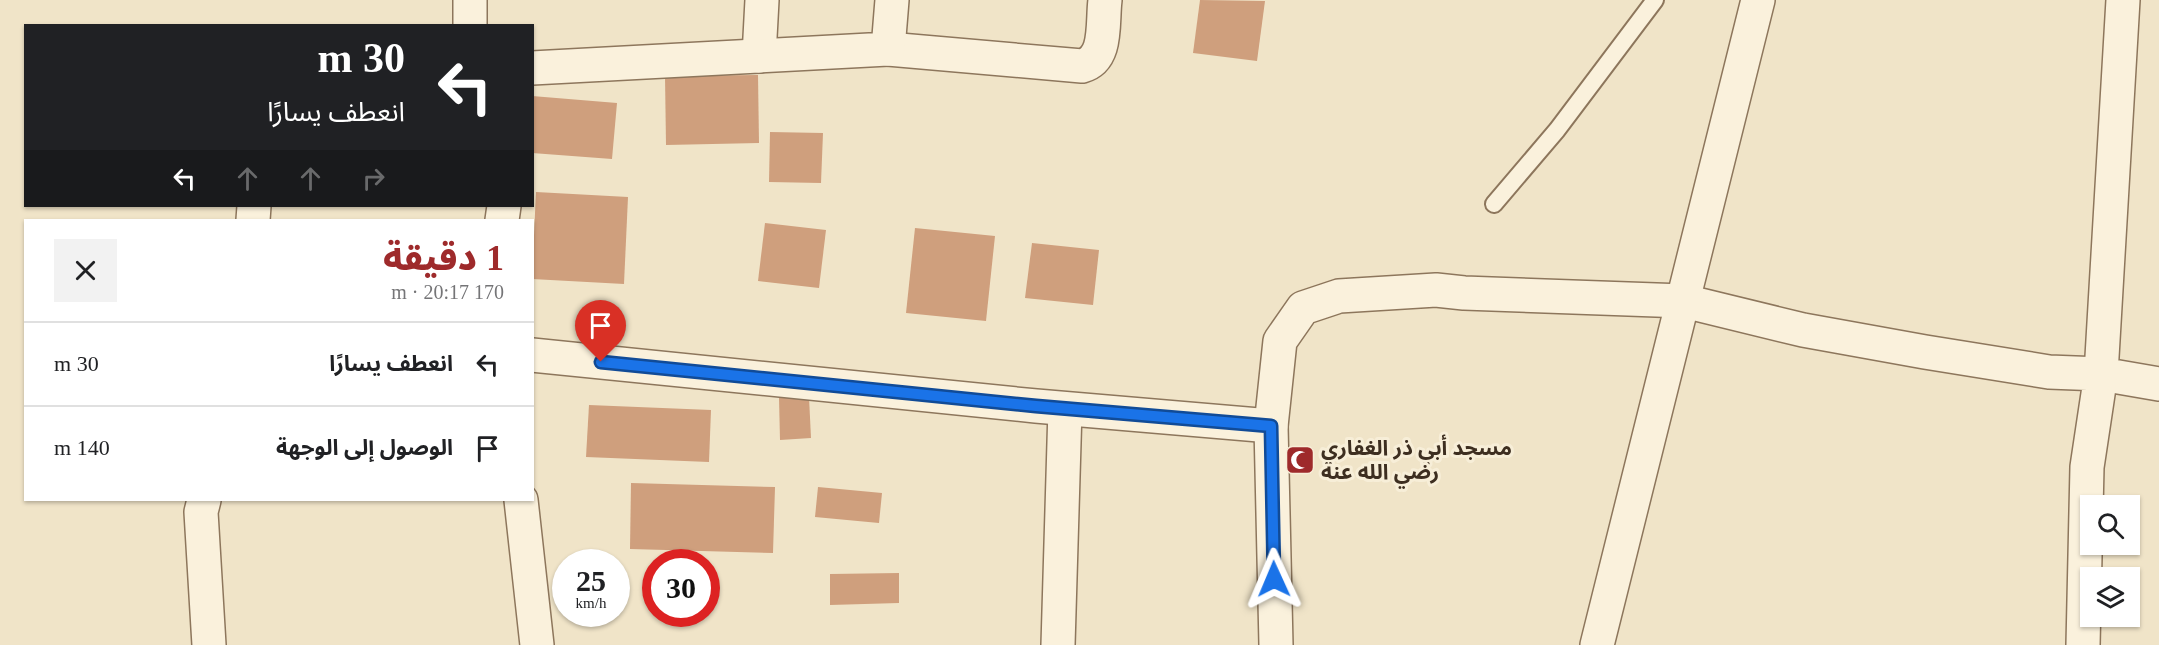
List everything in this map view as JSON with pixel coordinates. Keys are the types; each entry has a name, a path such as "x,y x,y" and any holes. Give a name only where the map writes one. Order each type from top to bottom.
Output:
{"street":[{"path":"470,0 470,24"},
{"path":"759,56 762,0"},
{"path":"888,49 892,0"},
{"path":"534,68 888,49 1082,66 1092,63 1100,54 1105,0"},
{"path":"1597,645 1758,0"},
{"path":"2083,645 2087,467 2100,374 2123,0"},
{"path":"1276,645 1271,426 1280,341 1303,308 1339,296 1436,290 1684,301 1803,330 1925,352 2049,372 2100,374 2159,384"},
{"path":"534,356 1271,426"},
{"path":"1058,645 1065,408"},
{"path":"204,501 201,512 209,645"},
{"path":"521,501 537,645"}],"lane":[{"path":"1494,204 1557,130 1655,0"}],"building":[{"path":"1200,0 1265,1 1257,61 1193,53"},
{"path":"758,75 759,143 666,145 665,76"},
{"path":"534,96 617,103 612,159 534,153"},
{"path":"770,132 823,133 821,183 769,182"},
{"path":"536,192 628,197 624,284 534,279"},
{"path":"765,223 826,230 819,288 758,281"},
{"path":"915,228 995,236 986,321 906,313"},
{"path":"1032,243 1099,250 1093,305 1025,298"},
{"path":"809,397 811,438 780,440 779,398"},
{"path":"589,405 711,410 709,462 586,457"},
{"path":"631,483 775,487 773,553 720,552 720,549 630,549"},
{"path":"818,487 882,493 879,523 815,517"},
{"path":"899,573 899,603 830,605 830,574"}],"place":[{"name":"مسجد أبي ذر الغفاري رضي الله عنه","path":"1300,460"}],"route":[{"path":"601,362 1036,406 1271,426 1274,579"}]}
